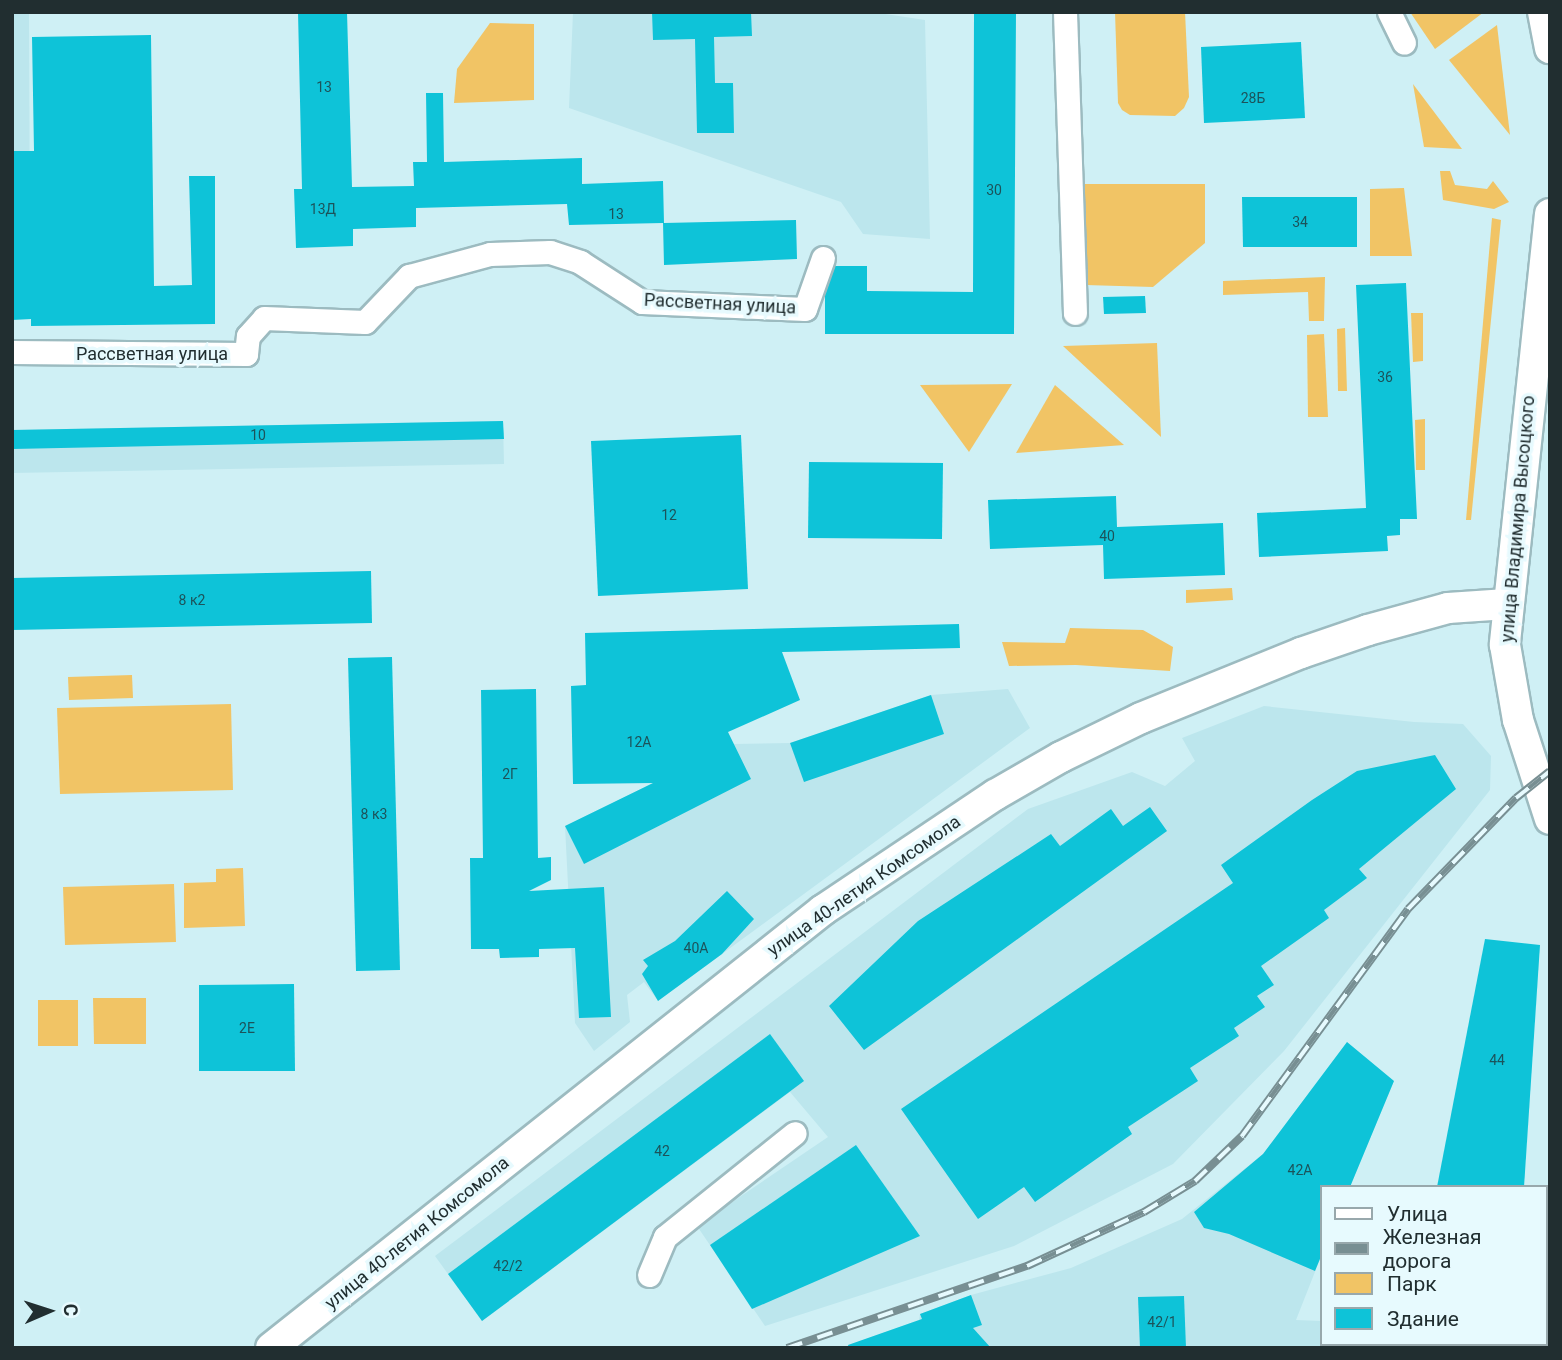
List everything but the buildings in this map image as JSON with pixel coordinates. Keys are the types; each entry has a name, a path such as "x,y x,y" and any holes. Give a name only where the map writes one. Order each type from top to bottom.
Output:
{"main road":[{"path":"1543,12 1550,48"},
{"name":"улица Владимира Высоцкого","path":"1550,214 1507,604 1505,645 1515,707 1550,819"},
{"name":"улица 40-летия Комсомола","path":"271,1348 823,910 995,795 1061,757 1141,718 1301,653 1368,630 1448,608 1507,604"}],"street":[{"path":"1065,12 1075,313"},
{"path":"1389,12 1404,43"},
{"name":"Рассветная улица","path":"12,352 246,354 248,336 264,318 365,322 409,276 489,254 550,252 580,262 642,302 805,309 823,258"},
{"path":"649,1275 665,1237 795,1133"}],"shaded area":[{"path":"12,12 29,12 30,245 12,245"},
{"path":"573,12 872,12 925,20 930,239 863,234 841,202 569,108"},
{"path":"503,421 504,464 12,473 12,430"},
{"path":"1008,689 1030,728 658,1001 644,982 627,995 630,1022 594,1051 575,1023 565,826 734,744 790,743 931,695"},
{"path":"1264,706 1414,722 1463,724 1491,756 1490,790 1284,1051 1173,1164 1014,1246 765,1326 697,1226 828,1137 790,1092 482,1321 435,1256 1028,809 1132,772 1165,786 1195,761 1182,738"},
{"path":"1347,1042 1394,1081 1351,1185 1320,1185 1320,1259 1296,1320 1320,1321 1320,1346 1389,1348 841,1348 919,1320 920,1314 971,1295 1071,1268 1182,1219 1263,1154"}],"green space":[{"path":"1115,12 1185,12 1189,97 1184,108 1175,116 1130,115 1122,110 1118,103"},
{"path":"1410,12 1484,12 1435,49"},
{"path":"490,23 534,24 534,100 454,103 457,69"},
{"path":"1497,25 1510,135 1449,60"},
{"path":"1413,84 1462,149 1424,147"},
{"path":"1440,171 1450,171 1455,185 1487,189 1493,181 1509,202 1494,209 1443,200"},
{"path":"1083,184 1205,184 1205,243 1153,287 1085,285"},
{"path":"1404,188 1412,256 1370,256 1370,189"},
{"path":"1492,218 1501,220 1471,520 1466,520"},
{"path":"1325,277 1324,321 1309,321 1308,292 1223,295 1223,281"},
{"path":"1411,313 1423,313 1423,361 1413,362"},
{"path":"1345,328 1347,391 1338,391 1337,329"},
{"path":"1324,334 1328,417 1308,417 1307,335"},
{"path":"1157,343 1161,437 1063,346"},
{"path":"1012,384 969,452 920,385"},
{"path":"1055,385 1124,445 1016,453"},
{"path":"1425,419 1425,470 1416,470 1415,420"},
{"path":"1232,588 1233,600 1186,603 1186,590"},
{"path":"1070,628 1143,630 1173,647 1170,671 1076,665 1009,666 1002,642 1065,643"},
{"path":"132,675 133,698 69,700 68,677"},
{"path":"231,704 233,790 60,794 57,708"},
{"path":"243,868 245,926 184,928 184,883 216,882 216,869"},
{"path":"174,884 176,942 65,945 63,887"},
{"path":"93,998 146,998 146,1044 94,1044"},
{"path":"38,1000 78,1000 78,1046 38,1046"}],"railway":[{"path":"787,1348 1027,1266 1144,1212 1195,1181 1242,1136 1408,909 1516,798 1550,771"}]}
